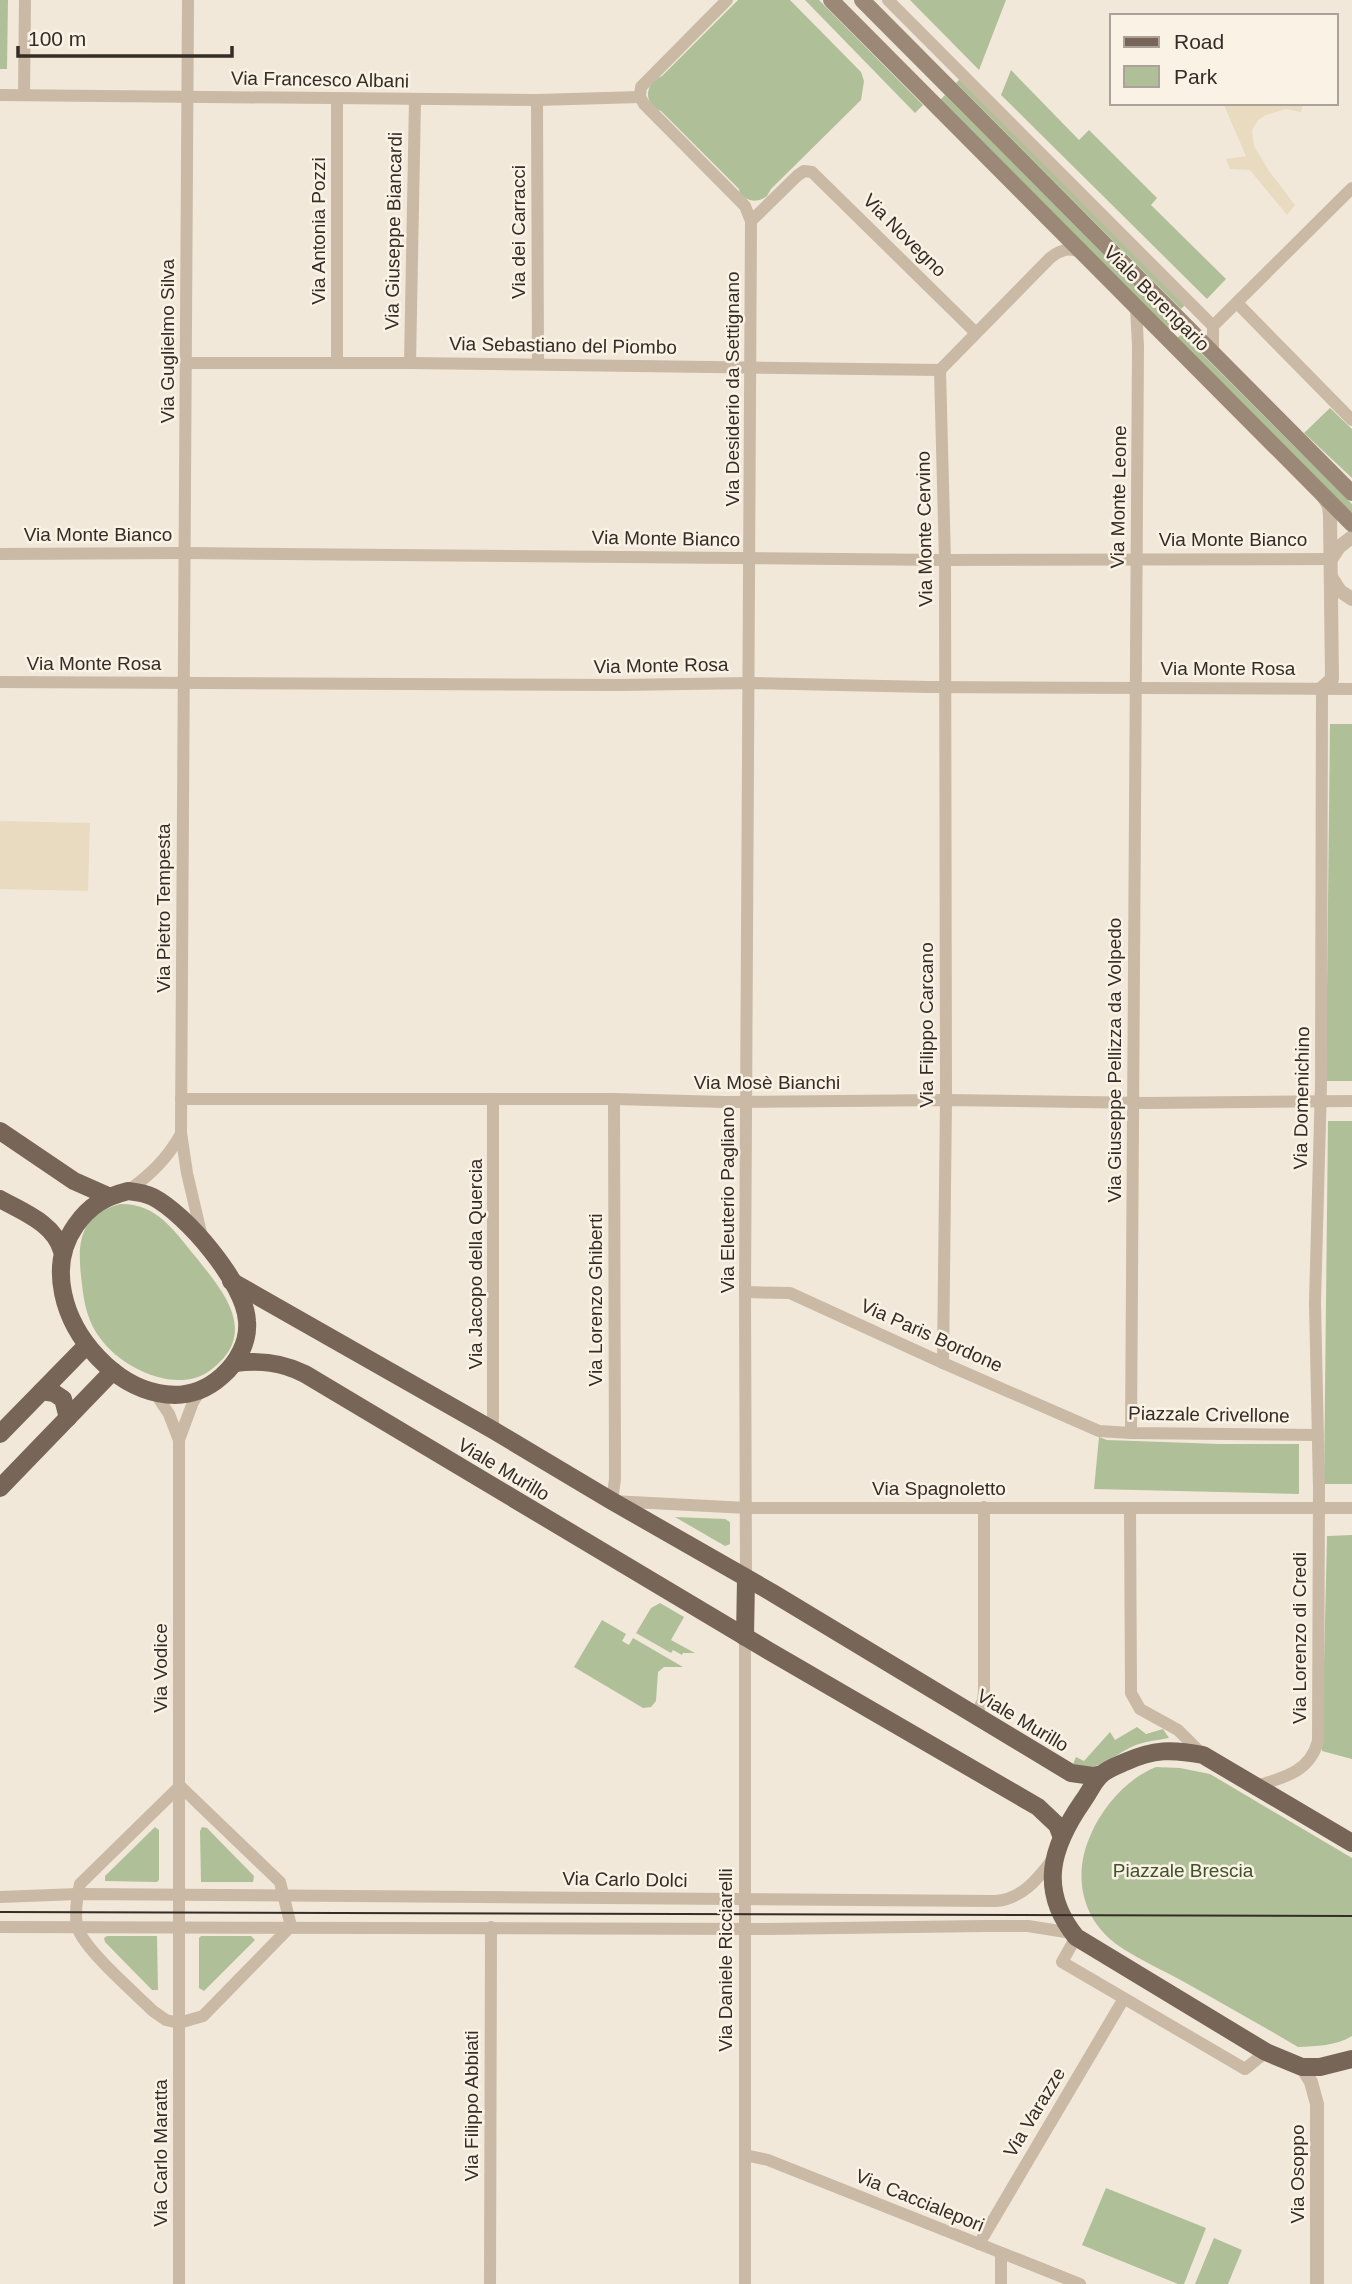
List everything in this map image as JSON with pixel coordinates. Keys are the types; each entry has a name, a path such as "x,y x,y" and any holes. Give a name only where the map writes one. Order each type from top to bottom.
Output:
{"main road":[{"name":"Viale Berengario","path":"831,0 1352,524"},
{"path":"846,0 867,21 895,33"},
{"name":"Viale Berengario","path":"862,0 1352,493"},
{"path":"0,1132 73,1180 108,1196"},
{"path":"128,1191 141,1192 167,1205 202,1238 232,1281 244,1304 246,1337 235,1363 220,1378 201,1390 181,1395 155,1393 131,1383 113,1371 86,1346 72,1320 61,1287 62,1251 70,1233 93,1206 108,1196 128,1191"},
{"path":"0,1199 47,1226 60,1242 62,1251"},
{"name":"Viale Murillo","path":"232,1281 494,1430 1071,1773 1093,1776 1102,1774"},
{"path":"0,1434 86,1346"},
{"name":"Viale Murillo","path":"235,1363 256,1361 278,1364 290,1366 306,1374 746,1637 1038,1807 1065,1829"},
{"path":"0,1488 113,1371"},
{"path":"42,1391 54,1393 63,1399 68,1418"},
{"path":"746,1579 746,1637"},
{"path":"1352,1843 1203,1755 1179,1750 1160,1750 1133,1758 1102,1774 1065,1829 1053,1859 1053,1885 1059,1908 1074,1935 1266,2052 1301,2067 1320,2067 1352,2059"}],"street":[{"path":"24,95 25,0"},
{"name":"Via Guglielmo Silva","path":"184,682 188,0"},
{"path":"727,0 641,87 640,97 745,206 751,221"},
{"name":"Viale Berengario","path":"888,0 1213,327 1213,353"},
{"name":"Via Francesco Albani","path":"0,95 415,100 640,97"},
{"name":"Via Antonia Pozzi","path":"337,99 337,362"},
{"name":"Via Giuseppe Biancardi","path":"410,363 415,100"},
{"name":"Via dei Carracci","path":"537,100 538,364"},
{"name":"Via Novegno","path":"751,221 804,171 812,172 975,332"},
{"path":"1213,327 1352,188"},
{"name":"Via Desiderio da Settignano","path":"750,683 751,221"},
{"path":"940,370 1054,255 1067,249 1084,255"},
{"path":"1237,303 1352,420"},
{"name":"Via Monte Leone","path":"1135,688 1138,346 1136,307"},
{"name":"Via Sebastiano del Piombo","path":"186,363 337,362 940,370"},
{"name":"Via Monte Cervino","path":"940,370 945,687"},
{"path":"1320,492 1329,509 1331,559 1332,679 1322,688"},
{"path":"1331,559 1339,547 1352,537"},
{"name":"Via Monte Bianco","path":"0,554 185,553 945,560 1331,559"},
{"path":"1331,577 1340,591 1352,599"},
{"name":"Via Monte Rosa","path":"0,682 619,685 750,683 1352,689"},
{"name":"Via Pietro Tempesta","path":"184,682 181,1133 202,1238"},
{"name":"Via Eleuterio Pagliano","path":"747,1508 745,1292 750,683"},
{"name":"Via Filippo Carcano","path":"943,1363 946,1100 945,687"},
{"name":"Via Giuseppe Pellizza da Volpedo","path":"1131,1433 1135,688"},
{"name":"Via Domenichino","path":"1319,1508 1315,1302 1321,1101 1322,688"},
{"name":"Via Mosè Bianchi","path":"181,1098 1133,1103 1352,1101"},
{"name":"Via Jacopo della Quercia","path":"494,1099 494,1430"},
{"name":"Via Lorenzo Ghiberti","path":"612,1501 615,1479 614,1099"},
{"path":"128,1191 160,1166 181,1133"},
{"name":"Via Paris Bordone","path":"745,1292 790,1293 1099,1431"},
{"name":"Via Vodice","path":"178,1440 193,1402 201,1390"},
{"name":"Via Vodice","path":"155,1393 169,1414 178,1440 180,1926"},
{"name":"Piazzale Crivellone","path":"1099,1431 1318,1435"},
{"name":"Viale Murillo","path":"612,1501 747,1508"},
{"path":"975,1715 983,1701 984,1693 984,1507"},
{"path":"746,1579 747,1508"},
{"name":"Via Spagnoletto","path":"747,1508 1130,1508"},
{"path":"1203,1755 1178,1730 1140,1709 1131,1693 1130,1508 1352,1508"},
{"name":"Via Lorenzo di Credi","path":"1255,1786 1284,1777 1306,1765 1318,1741 1319,1508"},
{"name":"Via Daniele Ricciarelli","path":"745,2284 746,1637"},
{"path":"180,1786 280,1882 291,1926 203,2015 179,2023 166,2020 153,2011 85,1943 77,1926 78,1894 83,1879 180,1786"},
{"name":"Via Carlo Dolci","path":"0,1897 78,1894 744,1901 1006,1900 1026,1890 1053,1859"},
{"name":"Via Carlo Maratta","path":"179,2284 180,1926"},
{"path":"0,1927 1017,1926 1074,1935 1062,1962 1245,2069 1266,2052"},
{"name":"Via Filippo Abbiati","path":"490,2284 491,1927"},
{"name":"Via Varazze","path":"979,2244 1123,2000"},
{"name":"Via Osoppo","path":"1301,2067 1311,2082 1317,2104 1317,2284"},
{"name":"Via Caccialepori","path":"745,2155 768,2160 1080,2284"},
{"path":"1001,2253 1001,2284"}],"green space":[{"path":"0,0 8,0 7,69 0,69"},
{"path":"738,0 790,0 861,72 864,81 861,100 767,196 756,201 740,194 739,189 651,104 648,94 652,84"},
{"path":"805,0 819,0 923,105 915,113"},
{"path":"910,0 1006,0 979,70"},
{"path":"1011,70 1079,140 1089,130 1157,198 1151,205 1226,279 1207,299 1001,95"},
{"path":"960,79 1185,305 1181,309 956,83"},
{"path":"945,95 1175,326 1170,331 940,100"},
{"path":"1182,334 1352,504 1352,513 1177,338"},
{"path":"1330,408 1352,429 1352,478 1304,433"},
{"path":"1330,724 1352,724 1352,1081 1326,1081"},
{"path":"1328,1121 1352,1121 1352,1484 1324,1484"},
{"path":"120,1204 144,1208 164,1220 216,1283 232,1311 235,1326 233,1341 226,1355 199,1377 168,1379 136,1369 110,1349 92,1326 83,1291 80,1245 83,1234 95,1216"},
{"path":"1099,1437 1107,1440 1219,1444 1299,1444 1299,1494 1094,1489"},
{"path":"675,1517 725,1519 730,1522 730,1544 725,1546"},
{"path":"1352,1535 1352,1759 1322,1751 1327,1536"},
{"path":"660,1603 684,1617 671,1640 695,1653 682,1655 673,1650 671,1653 636,1633 651,1608"},
{"path":"602,1620 626,1634 622,1641 629,1645 633,1638 683,1667 664,1667 658,1672 656,1701 651,1707 643,1708 574,1667"},
{"path":"1137,1727 1146,1734 1163,1729 1169,1738 1136,1745 1098,1765 1082,1767 1073,1764 1076,1757 1084,1761 1110,1732 1115,1740"},
{"name":"Piazzale Brescia","path":"1156,1767 1210,1774 1352,1858 1352,2036 1333,2044 1298,2047 1141,1960 1116,1944 1094,1921 1083,1894 1082,1879 1085,1849 1091,1834 1109,1803 1136,1778"},
{"path":"155,1827 159,1830 159,1880 105,1881 105,1876"},
{"path":"202,1827 207,1828 254,1876 253,1882 201,1882"},
{"path":"157,1936 158,1990 152,1990 105,1942 104,1938"},
{"path":"201,1936 251,1936 255,1940 204,1991 199,1988"},
{"path":"1106,2188 1206,2228 1184,2284 1178,2284 1082,2245"},
{"path":"1214,2238 1242,2250 1228,2284 1195,2284"}],"shaded area":[{"path":"1224,105 1303,105 1301,112 1286,109 1266,115 1258,120 1252,130 1254,146 1295,205 1287,215 1250,170 1230,169 1226,159 1246,156"},
{"path":"0,821 90,823 88,891 0,889"}],"tram line":[{"path":"0,1912 1352,1916"}]}
